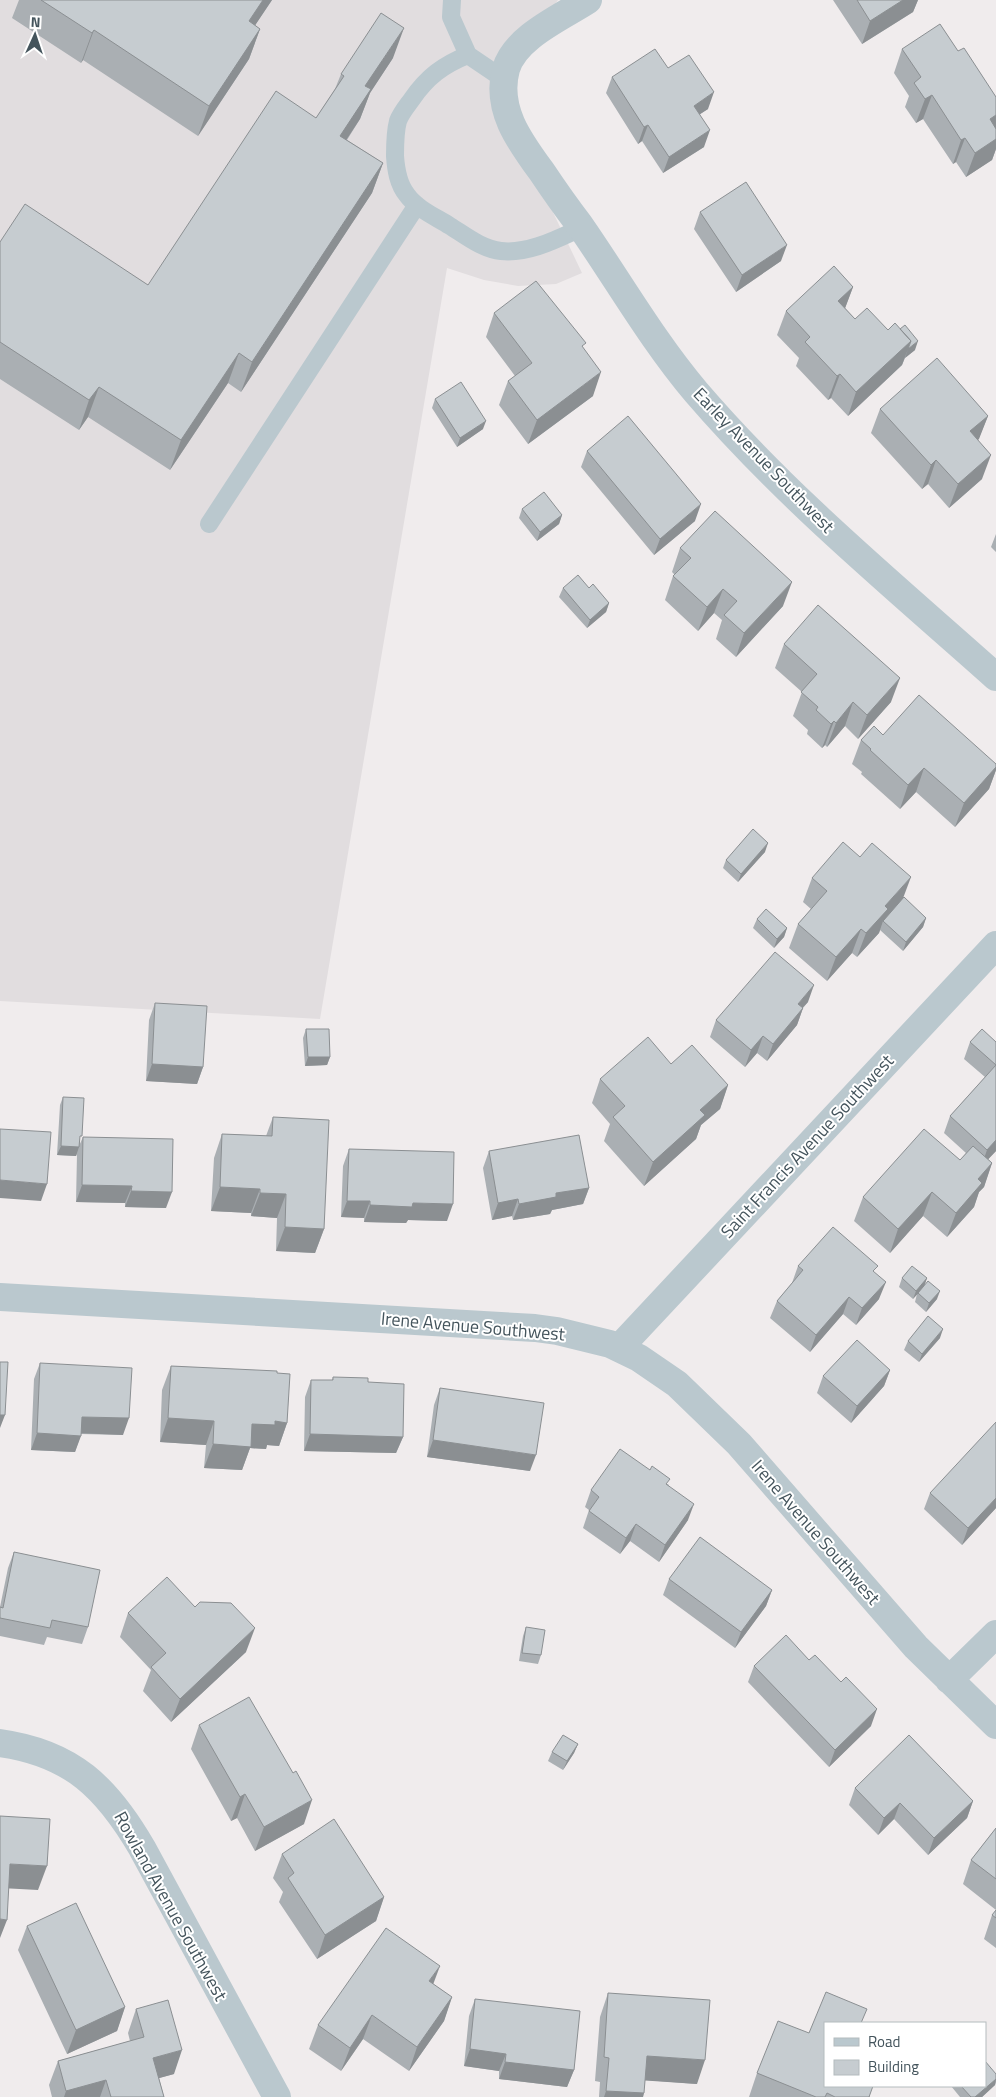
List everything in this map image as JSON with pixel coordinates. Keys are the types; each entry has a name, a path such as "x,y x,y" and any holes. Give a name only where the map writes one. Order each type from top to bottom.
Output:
{"street":[{"path":"504,80 509,62 521,44 588,0"},
{"name":"Earley Avenue Southwest","path":"504,80 505,106 517,136 652,335 694,389 807,507 996,677"},
{"name":"Saint Francis Avenue Southwest","path":"619,1348 996,945"},
{"name":"Irene Avenue Southwest","path":"0,1297 535,1328 579,1336 619,1348 666,1375 722,1425 882,1609 948,1680 996,1725"},
{"path":"948,1680 996,1634"},
{"name":"Rowland Avenue Southwest","path":"0,1743 25,1748 65,1763 95,1784 118,1810 142,1848 277,2097"}],"lane":[{"path":"452,0 451,17 468,55 504,80"},
{"path":"468,55 435,72 417,91 398,121 395,148 398,177 405,192 417,206 483,246 502,251 522,250 547,243 581,228"},
{"path":"209,524 417,206"}],"shaded area":[{"path":"0,0 558,0 534,34 515,50 519,141 582,273 556,284 518,286 484,280 447,268 320,1019 0,1001"}],"building":[{"path":"41,0 263,0 249,21 260,29 209,106 94,30 92,33"},
{"path":"857,0 903,0 870,21"},
{"path":"381,13 404,28 365,86 371,89 340,136 383,163 252,362 239,353 181,440 99,387 89,400 0,342 0,242 25,204 148,285 276,91 316,118 344,76 341,74"},
{"path":"940,24 958,51 964,48 996,97 996,115 990,119 996,129 996,139 975,153 965,138 961,140 932,95 925,99 914,83 921,77 902,49"},
{"path":"655,49 668,68 689,55 714,92 694,106 710,130 669,157 648,125 644,127 612,77"},
{"path":"746,182 787,245 742,275 700,212"},
{"path":"834,266 853,287 838,301 855,319 867,308 888,330 895,323 911,341 856,392 840,374 837,376 805,342 810,337 786,311"},
{"path":"536,281 586,343 582,346 601,372 537,420 508,381 532,363 494,313"},
{"path":"905,325 918,341 908,349 911,341 900,329"},
{"path":"937,358 988,416 970,431 991,455 958,484 936,460 931,465 880,409"},
{"path":"461,382 486,421 460,438 435,399"},
{"path":"628,416 701,504 660,539 587,451"},
{"path":"544,492 562,515 540,532 522,509"},
{"path":"715,511 792,582 744,633 724,615 737,601 723,589 707,607 673,576 691,558 680,548"},
{"path":"578,575 589,588 593,584 609,603 590,620 563,588"},
{"path":"818,605 900,678 867,715 853,702 836,723 834,721 831,724 816,710 818,707 801,692 817,674 784,644"},
{"path":"919,695 996,764 996,767 964,803 924,768 908,785 861,740 874,726 883,735"},
{"path":"753,829 768,843 741,874 726,860"},
{"path":"843,842 860,857 872,843 911,877 885,906 888,909 866,933 861,929 836,957 798,924 827,891 812,878"},
{"path":"904,897 926,918 906,942 883,921"},
{"path":"766,909 787,928 777,939 757,919"},
{"path":"775,952 814,985 798,1004 803,1008 773,1044 763,1036 751,1050 716,1020"},
{"path":"155,1003 207,1006 203,1067 152,1064"},
{"path":"306,1029 329,1029 330,1057 308,1057"},
{"path":"982,1029 996,1042 996,1065 970,1042"},
{"path":"648,1037 671,1064 692,1045 728,1085 700,1110 705,1115 653,1162 613,1117 625,1106 600,1079"},
{"path":"996,1065 996,1140 987,1150 950,1116"},
{"path":"63,1097 84,1098 82,1136 80,1136 79,1147 61,1146"},
{"path":"273,1117 329,1120 324,1229 285,1227 286,1194 260,1193 260,1189 220,1187 222,1134 272,1136"},
{"path":"0,1129 51,1132 47,1184 0,1180"},
{"path":"924,1129 960,1160 973,1146 992,1163 978,1179 982,1183 956,1213 932,1192 898,1229 863,1197"},
{"path":"579,1135 589,1188 556,1193 556,1197 519,1204 518,1199 498,1203 489,1151"},
{"path":"83,1137 173,1139 172,1192 131,1191 132,1186 82,1185"},
{"path":"349,1149 454,1152 453,1204 413,1203 412,1207 370,1205 370,1201 347,1201"},
{"path":"833,1227 878,1266 873,1271 886,1282 862,1308 849,1297 816,1335 777,1301 803,1270 798,1266"},
{"path":"912,1266 927,1278 916,1291 902,1278"},
{"path":"928,1281 940,1291 929,1303 918,1293"},
{"path":"928,1316 943,1329 922,1354 908,1341"},
{"path":"857,1340 890,1370 857,1406 823,1376"},
{"path":"0,1362 8,1362 5,1415 0,1415"},
{"path":"40,1363 132,1368 129,1418 82,1417 81,1436 37,1433"},
{"path":"171,1366 277,1371 277,1373 290,1374 287,1423 275,1421 275,1425 252,1424 251,1447 213,1444 214,1421 168,1418"},
{"path":"333,1377 368,1378 368,1382 404,1384 403,1437 310,1434 311,1380 333,1380"},
{"path":"440,1388 544,1403 536,1455 433,1440"},
{"path":"996,1422 996,1498 968,1528 930,1493"},
{"path":"620,1449 650,1470 652,1466 670,1479 666,1484 694,1504 665,1545 636,1524 626,1538 589,1511 599,1497 591,1490"},
{"path":"700,1537 772,1590 741,1632 669,1579"},
{"path":"14,1552 100,1570 88,1627 52,1620 50,1628 0,1618 0,1607 3,1608"},
{"path":"167,1577 195,1607 200,1602 231,1603 255,1628 180,1699 151,1667 166,1653 128,1613"},
{"path":"526,1627 545,1630 541,1655 522,1653"},
{"path":"786,1635 809,1660 815,1655 841,1682 846,1677 877,1709 835,1750 754,1666"},
{"path":"249,1697 293,1773 296,1771 312,1800 264,1827 245,1794 240,1797 199,1725"},
{"path":"563,1735 578,1744 567,1761 552,1752"},
{"path":"909,1735 973,1801 934,1838 900,1803 884,1818 855,1788"},
{"path":"0,1816 50,1819 47,1866 10,1864 7,1920 0,1919"},
{"path":"334,1819 384,1897 325,1935 288,1878 294,1873 282,1854"},
{"path":"996,1828 996,1879 971,1860"},
{"path":"76,1903 125,2007 76,2030 27,1926"},
{"path":"996,1910 996,1918 992,1915"},
{"path":"386,1928 440,1966 429,1981 452,1997 417,2047 372,2015 350,2048 318,2025"},
{"path":"826,1992 867,2009 861,2022 824,2022 824,2087 873,2087 869,2097 835,2097 827,2093 825,2097 816,2097 757,2073 778,2021 809,2033"},
{"path":"608,1993 710,2000 705,2060 647,2056 644,2093 606,2091 609,2058 604,2057"},
{"path":"475,1999 580,2011 574,2070 505,2062 506,2054 470,2049"},
{"path":"168,2000 182,2050 153,2058 164,2097 111,2097 106,2080 66,2091 58,2061 144,2037 136,2009"},
{"path":"986,2062 996,2074 996,2079 975,2097 971,2097 962,2087 986,2087"}]}
